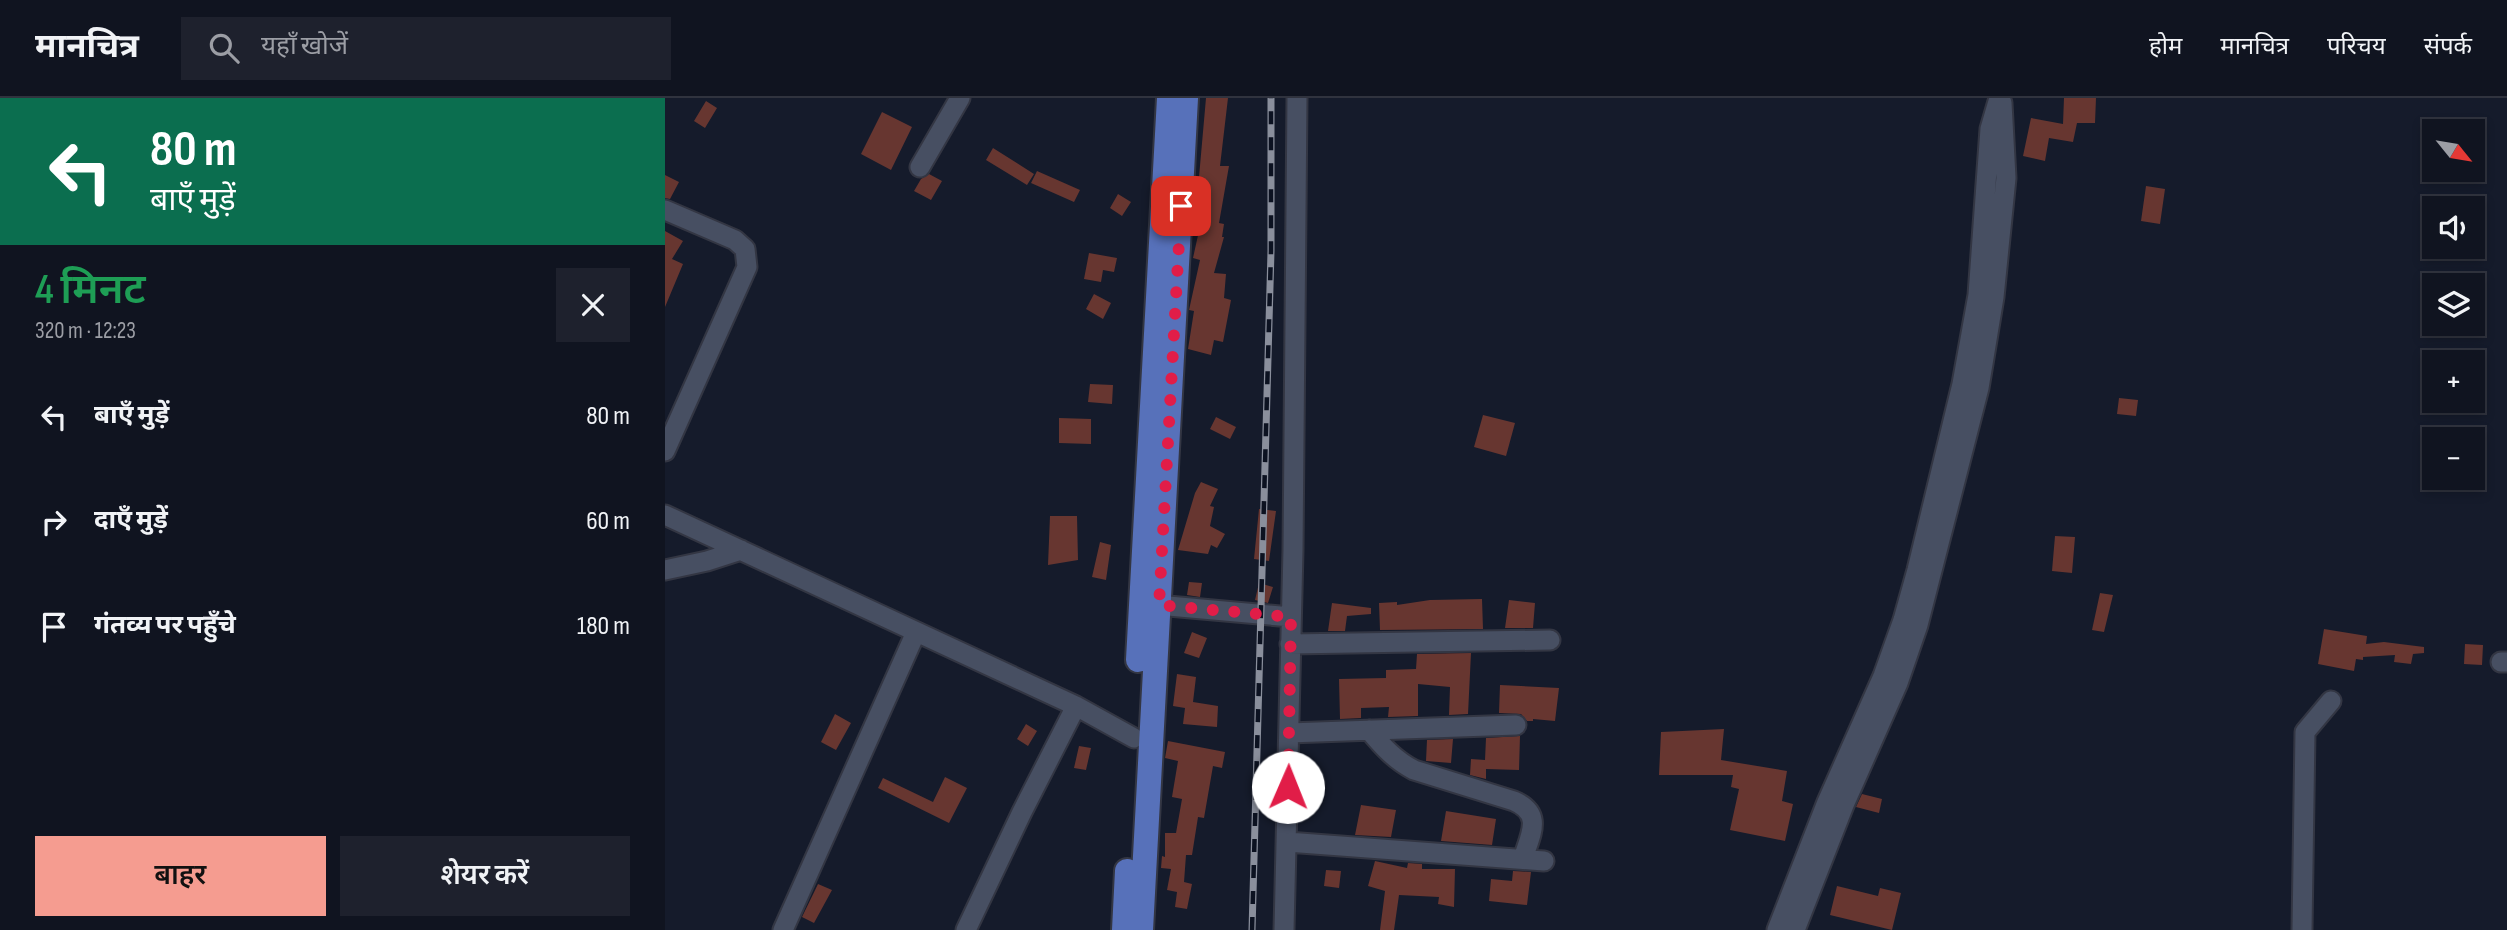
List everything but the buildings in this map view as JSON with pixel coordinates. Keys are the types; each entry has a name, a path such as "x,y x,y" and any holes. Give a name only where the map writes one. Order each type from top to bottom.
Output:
{"main road":[{"path":"1142,930 1150,605 1169,98"},
{"path":"1124,930 1134,738 1150,605 1187,98"}],"street":[{"path":"920,167 960,98"},
{"path":"1293,930 1284,930 1291,617 1297,98"},
{"path":"1777,930 1827,802 1883,676 1917,570 1962,384 1978,295 1990,129 2000,98"},
{"path":"1795,930 1919,625 1979,388 1994,297 2006,178 2000,98"},
{"path":"665,210 735,240 745,249 747,267 665,451"},
{"path":"665,515 1076,706 1134,738"},
{"path":"665,570 741,550"},
{"path":"1150,605 1291,617"},
{"path":"783,930 916,632"},
{"path":"1290,644 1550,640"},
{"path":"2302,930 2305,732 2331,701"},
{"path":"967,930 1021,812 1076,706"},
{"path":"1289,733 1516,725"},
{"path":"1369,730 1390,755 1408,767 1514,801 1529,810 1533,815 1523,859"},
{"path":"1287,842 1544,861"}],"railway":[{"path":"1252,930 1271,251 1271,98"}],"route":[{"path":"1181,206 1159,605 1291,617 1288,787"}]}
